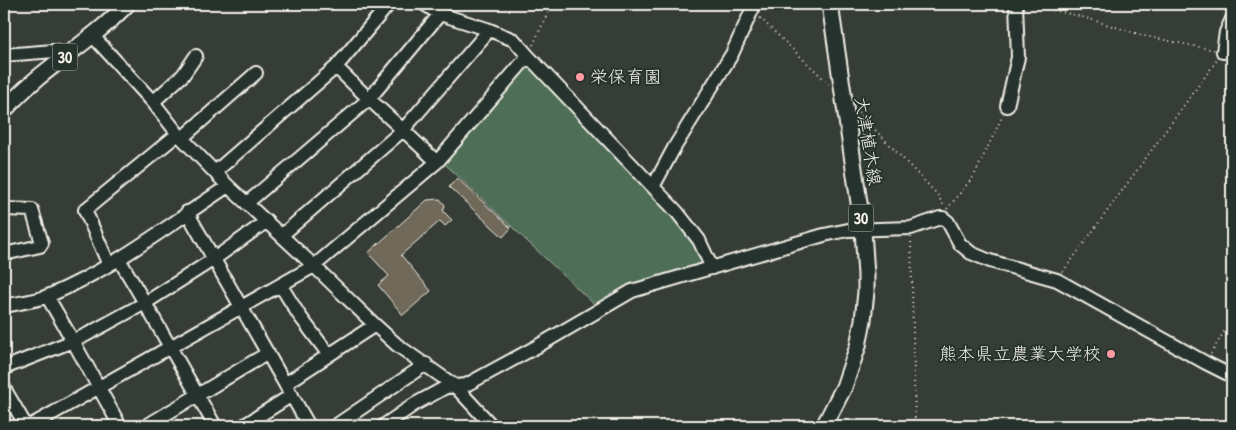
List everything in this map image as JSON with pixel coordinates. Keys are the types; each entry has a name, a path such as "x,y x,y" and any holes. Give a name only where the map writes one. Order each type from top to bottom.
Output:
{"main road":[{"name":"30","path":"4,111 17,95 92,35 127,4"},
{"name":"大津植木線","path":"824,426 844,387 856,352 861,332 866,292 863,230 830,4"}],"street":[{"path":"215,172 336,67 389,4"},
{"path":"424,4 440,14 514,40 677,212 699,240 712,268"},
{"path":"653,187 674,148 732,54 752,10 752,4"},
{"path":"1007,106 1018,57 1016,4"},
{"path":"247,203 369,99 440,14"},
{"path":"1223,52 1226,32 1232,19"},
{"path":"282,235 403,130 485,35 487,29"},
{"path":"92,35 153,102 180,136 228,186 397,345 455,386 492,426"},
{"path":"4,55 54,51 68,54"},
{"path":"153,102 183,75 196,56"},
{"path":"30,426 314,266 437,162 528,56"},
{"path":"336,67 437,162"},
{"path":"215,426 145,303 114,262 85,210 180,136 256,73"},
{"path":"4,306 47,296 114,262 228,186"},
{"path":"4,208 32,210 42,243 40,246 4,254"},
{"path":"187,212 309,426"},
{"path":"383,426 415,404 446,387 466,385 632,291 824,235 848,230 911,228 940,218 944,218 948,222 960,244 971,253 990,262 1057,280 1232,376"},
{"path":"4,368 73,341 145,303 214,259 267,221"},
{"path":"281,286 299,315 329,355"},
{"path":"47,296 120,426"},
{"path":"286,384 375,325"},
{"path":"146,426 268,353"},
{"path":"335,426 426,364"},
{"path":"4,388 26,426"},
{"path":"243,426 292,396"}],"path":[{"path":"528,56 552,4"},
{"path":"1029,4 1086,18 1145,36 1223,52 1057,280"},
{"path":"946,210 974,176 1007,106"},
{"path":"911,228 915,426"},
{"path":"1206,363 1232,318"}],"green space":[{"path":"529,66 533,67 674,216 696,242 702,261 698,269 596,306 445,164"}],"building":[{"path":"457,178 511,228 503,237 449,187"},
{"path":"440,199 445,205 443,211 452,220 445,226 440,221 401,255 431,291 403,315 378,285 389,276 368,253 427,200"}],"place":[{"name":"栄保育園","path":"580,77"},
{"name":"熊本県立農業大学校","path":"1111,354"}]}
